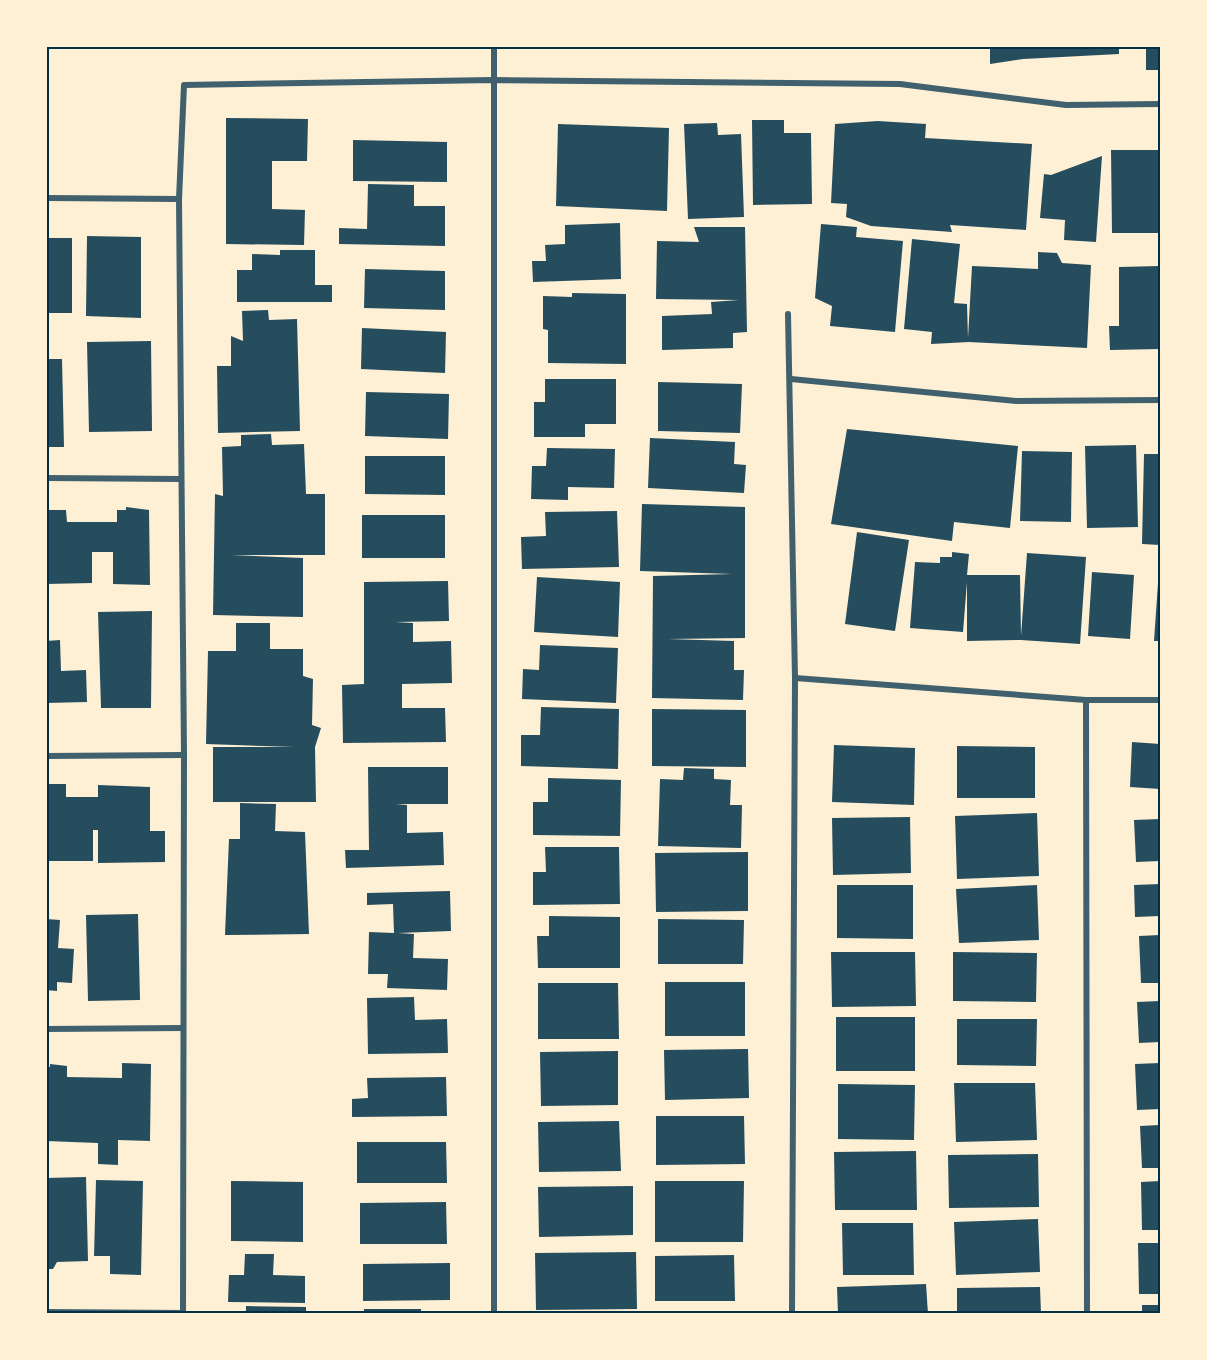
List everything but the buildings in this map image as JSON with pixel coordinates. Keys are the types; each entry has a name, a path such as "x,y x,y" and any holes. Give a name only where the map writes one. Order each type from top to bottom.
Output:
{"street":[{"path":"494,46 494,1314"},
{"path":"46,1312 183,1313 184,755 179,199 183,85 494,80 900,84 1066,105 1161,104"},
{"path":"46,198 179,199"},
{"path":"788,314 795,678 792,1314"},
{"path":"791,379 1016,401 1161,399"},
{"path":"46,478 180,478"},
{"path":"795,678 1086,700 1161,700"},
{"path":"1086,700 1087,1314"},
{"path":"46,756 184,755"},
{"path":"46,1029 183,1028"}]}
